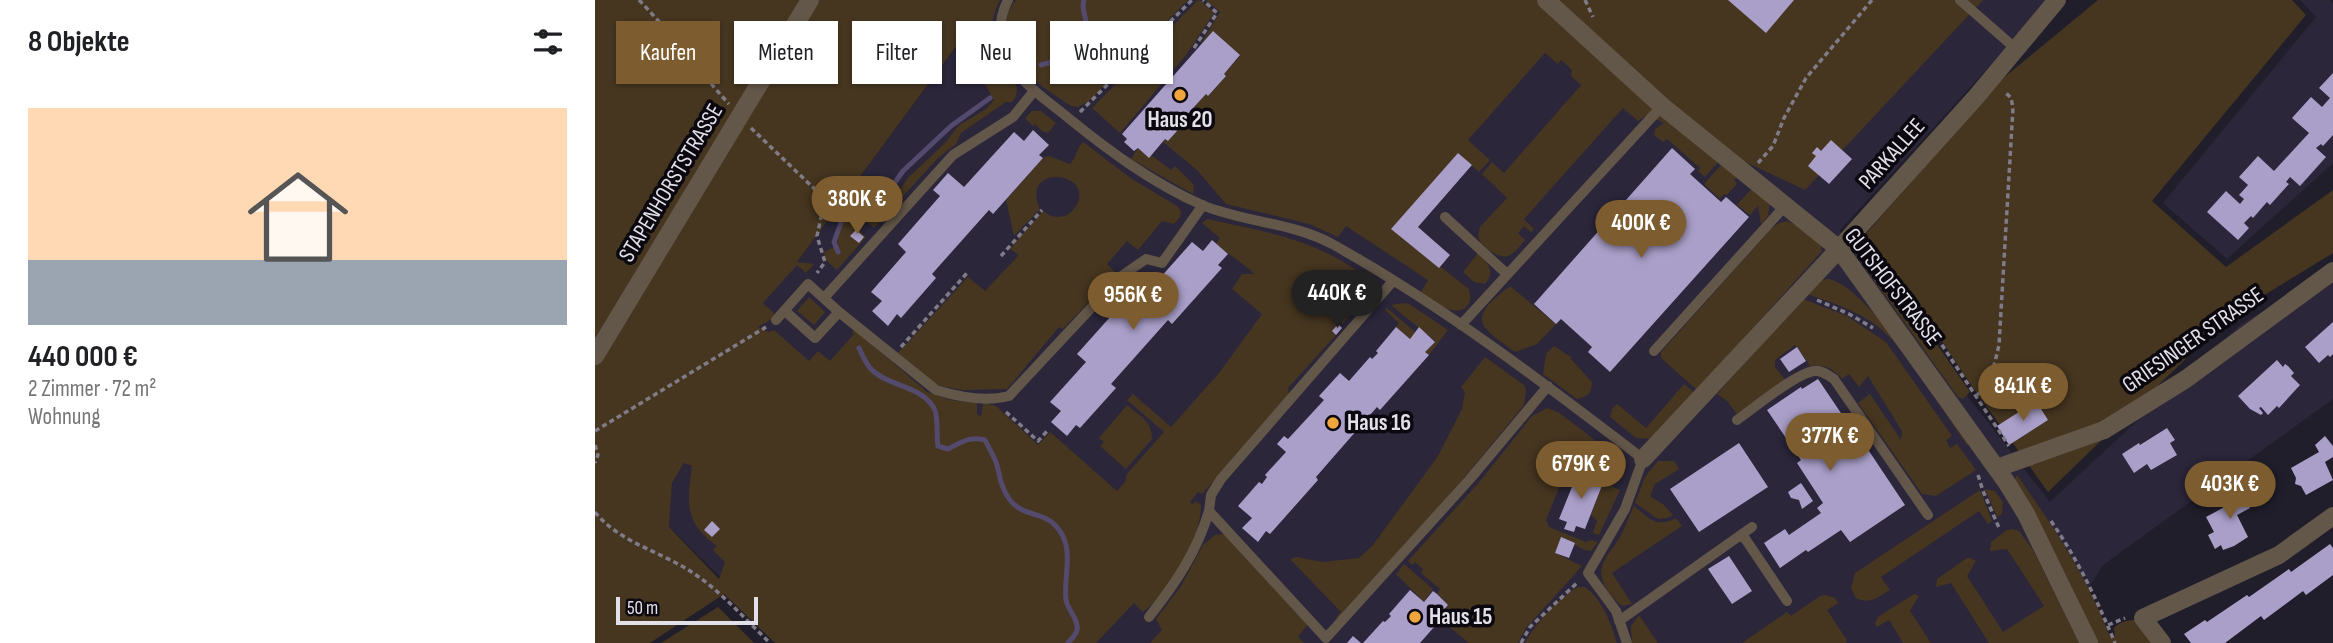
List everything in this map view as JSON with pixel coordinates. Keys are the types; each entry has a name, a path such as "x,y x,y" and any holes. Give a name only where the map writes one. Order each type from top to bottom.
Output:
{"street":[{"name":"STAPENHORSTSTRASSE","path":"595,356 810,0"},
{"name":"GUTSHOFSTRASSE","path":"1546,0 1662,106 1839,249 2005,466 2089,643"},
{"name":"PARKALLEE","path":"1643,458 1839,249 2057,0"},
{"name":"GRIESINGER STRASSE","path":"2005,466 2104,430 2186,379 2333,271"},
{"path":"2162,643 2144,618 2279,555 2333,516"}],"lane":[{"path":"1008,0 999,22 1001,42 1011,64 1034,91 1135,170 1203,205 1225,213 1308,232 1333,244 1461,325 1643,458 1625,509 1588,573 1616,611 1627,643"},
{"path":"1960,0 2015,48"},
{"path":"824,298 953,155 1013,117 1034,91"},
{"path":"1461,325 1662,106"},
{"path":"776,320 808,284 936,390 996,400 1009,396 1120,277 1146,259 1162,263 1203,205"},
{"path":"1654,351 1785,206"},
{"path":"1445,217 1507,274"},
{"path":"1149,617 1181,575 1202,536 1211,495 1221,479 1393,281"},
{"path":"785,310 815,338 839,312"},
{"path":"1737,420 1798,377 1816,371 1826,373 1834,379 1928,515"},
{"path":"1209,511 1324,640 1470,479 1548,386"},
{"path":"1619,621 1752,527"},
{"path":"1742,534 1787,601"}],"path":[{"path":"639,0 740,117 825,199 817,236 825,262 808,284"},
{"path":"1072,122 1192,0"},
{"path":"1194,48 1217,13 1203,0"},
{"path":"1756,165 1773,146 1784,118 1806,78 1872,0"},
{"path":"1975,396 1986,387 1992,376 1999,345 2012,122 2011,98 1992,77"},
{"path":"1001,256 1042,210"},
{"path":"893,356 967,273"},
{"path":"1799,293 1849,314 1882,334"},
{"path":"1904,307 1912,318 1932,330 2013,451 2005,466"},
{"path":"595,431 666,386 748,340 776,320"},
{"path":"996,400 1038,441 1049,429"},
{"path":"595,445 598,455 595,463"},
{"path":"1976,467 2000,530"},
{"path":"595,512 607,527 691,571 770,643"},
{"path":"2051,520 2074,554 2094,592 2115,643"},
{"path":"1521,643 1530,627 1547,608 1588,573"}],"shaded area":[{"path":"595,0 1000,0 993,21 956,21 956,47 942,66 942,21 852,21 852,84 928,84 797,262 814,264 806,273 797,265 763,303 774,313 772,319 758,327 769,332 774,330 809,361 818,351 830,361 854,334 854,329 927,392 950,400 977,403 977,415 981,416 983,403 996,406 1038,445 1050,432 1117,491 1125,482 1127,474 1164,432 1127,400 1133,394 1171,427 1219,373 1262,314 1232,289 1242,274 1254,274 1216,244 1220,238 1202,223 1207,219 1262,231 1316,248 1362,274 1374,286 1375,291 1367,301 1364,299 1343,324 1340,322 1333,331 1336,335 1288,388 1289,396 1202,494 1198,492 1190,502 1192,504 1196,501 1201,505 1196,535 1183,564 1165,591 1143,612 1134,603 1096,643 775,643 724,594 650,643 595,643","holes":["684,463 692,466 689,491 693,520 698,529 717,546 713,550 725,562 719,579 669,527 672,483"]},
{"path":"991,0 2050,0 1839,231 2050,502 2242,323 2333,274 2333,399 2103,565 2054,643 788,643 669,527 672,483 769,332 758,327 740,327 796,263 929,84 942,84 942,66 956,47 956,84 1036,84 1036,21 975,21"},
{"path":"1016,0 1188,0 1167,21 1050,21 1050,84 1106,84 1089,101 1078,107 1071,106 1036,81 1036,21 1007,21"},
{"path":"1200,0 1214,13 1173,70 1173,25"},
{"path":"1206,0 1983,0 1805,190 1689,135 1719,161 1705,177 1698,171 1700,168 1667,139 1663,142 1654,135 1655,129 1664,123 1647,115 1638,121 1623,108 1524,219 1534,229 1531,232 1524,226 1518,233 1525,240 1521,245 1511,255 1500,256 1491,252 1478,235 1480,227 1507,198 1482,174 1492,162 1504,173 1581,85 1571,76 1572,70 1561,60 1558,64 1545,53 1468,140 1490,160 1479,172 1458,153 1392,229 1469,289 1469,304 1456,311 1444,307 1421,292 1428,280 1346,226 1338,237 1309,224 1226,204 1197,170 1163,142 1165,139 1168,141 1186,121 1183,119 1206,94 1208,96 1240,56 1213,31 1199,47 1220,12"},
{"path":"2098,0 2292,0 2306,15 2152,201 2226,267 2333,190 2333,253 2230,316 2048,492 1934,329 1913,316 1861,248 1863,237 1989,90"},
{"path":"2300,0 2330,0 2333,3 2333,163 2227,259 2163,203 2316,17"},
{"path":"985,84 1015,84 1016,95 1012,102 1006,102 961,133 956,144 937,159 874,228 864,219 856,227 866,237 837,270 825,259 824,252 838,245 838,235 846,218 862,205 881,201 891,203 908,178 946,142 958,126 986,109 994,100"},
{"path":"1116,84 1161,84 1120,133 1092,108"},
{"path":"1032,111 1041,111 1056,123 1048,133 1035,124 1033,126 1025,118"},
{"path":"1083,142 1132,179 1177,206 1181,211 1180,217 1174,224 1162,221 1138,250 1127,241 1107,264 1116,273 1063,329 1059,327 1007,389 963,390 934,384 898,353 968,277 985,291 1019,255 1010,249 1043,211 1061,217 1073,210 1079,194 1076,185 1068,179 1047,179 1040,184 1036,194 1040,209 1014,236 1006,200 1043,158 1049,156 1070,164"},
{"path":"1138,148 1171,170 1175,166 1194,185 1193,194 1131,159"},
{"path":"1721,165 1738,176 1734,180 1737,184 1720,199 1704,184"},
{"path":"1752,188 1770,202 1768,216 1761,224 1758,206 1750,215 1737,205"},
{"path":"1787,221 1820,243 1822,251 1697,390 1661,358 1661,352 1772,228"},
{"path":"1478,253 1488,264 1490,272 1485,284 1474,282 1463,272"},
{"path":"1860,254 1913,321 1927,330 1970,392 1963,399 1958,397 1866,269"},
{"path":"1828,279 1844,286 1883,324 1972,443 1967,445 1901,349 1876,325 1843,307 1807,294 1821,280"},
{"path":"1509,287 1556,324 1537,344 1515,352 1493,335 1482,322 1487,307"},
{"path":"809,297 825,312 814,325 797,311"},
{"path":"1803,299 1847,316 1886,342 1952,436 1946,440 1950,448 1957,444 1976,470 1936,496 1922,494 1858,403 1870,394 1901,440 1902,431 1868,376 1859,387 1849,374 1842,379 1828,368 1809,366 1795,345 1775,360 1775,367 1786,381 1737,414 1727,401 1717,394"},
{"path":"1409,304 1448,330 1429,355 1425,352 1435,341 1391,305"},
{"path":"1387,308 1415,332 1410,339 1396,327 1399,323 1385,310"},
{"path":"1554,346 1571,357 1592,382 1587,395 1577,399 1543,374 1546,354"},
{"path":"1485,357 1524,385 1524,405 1464,478 1338,619 1336,617 1341,612 1290,559 1297,557 1322,562 1359,558 1373,545 1438,456 1462,409 1465,392 1461,387"},
{"path":"1684,384 1694,392 1651,439 1636,438 1610,417 1617,404 1646,428"},
{"path":"1127,405 1148,423 1152,439 1126,469 1100,446 1104,442 1099,438"},
{"path":"1547,408 1558,412 1620,459 1626,466 1623,478 1588,462 1587,453 1575,449 1546,520 1549,527 1586,542 1598,542 1591,551 1561,538 1555,553 1582,566 1526,628 1518,643 1469,643 1441,620 1439,615 1448,605 1437,594 1440,589 1421,573 1423,569 1415,562 1412,565 1408,561 1481,480 1532,416"},
{"path":"1658,461 1674,461 1679,469 1655,484 1650,496 1673,515 1658,519 1635,503 1645,477"},
{"path":"2017,475 2080,573 2110,637 2115,636 2114,628 2119,624 2135,620 2158,643 2098,643 2061,565 2014,481"},
{"path":"1603,483 1620,490 1599,535 1593,533 1597,521 1591,515"},
{"path":"1985,489 1995,491 2003,502 2002,514 1997,517"},
{"path":"1980,490 1992,521 1988,524 1979,511 1881,577 1890,590 1870,600 1856,598 1851,588 1855,573"},
{"path":"1634,506 1653,521 1663,522 1676,518 1682,526 1612,573 1632,604 1623,606 1608,591 1601,575 1603,562 1620,537"},
{"path":"2007,530 2019,531 2033,550 2079,643 1989,643 1951,583 1936,587 1937,579 1967,558 1971,558 1976,561 1967,576 2003,632 2044,606 2007,549 1990,551 1991,542"},
{"path":"1215,535 1228,536 1308,624 1298,637 1304,643 1150,643 1162,630 1156,619 1181,586 1203,545"},
{"path":"1404,564 1433,589 1424,602 1396,574"},
{"path":"1578,587 1585,587 1601,605 1617,643 1525,643 1548,612"},
{"path":"1914,594 1919,596 1910,611 1931,643 1903,643 1889,620 1877,627 1875,624 1878,617"},
{"path":"1820,596 1835,598 1838,603 1827,610 1847,640 1846,643 1742,643 1787,612 1791,616"},
{"path":"718,607 754,643 661,643"},
{"path":"1639,615 1658,643 1632,643 1631,626"}],"building":[{"path":"1728,0 1794,0 1766,33"},
{"name":"Haus 20","path":"1213,31 1240,55 1224,74 1226,76 1208,96 1206,94 1183,119 1186,121 1168,141 1165,139 1149,158 1138,148 1134,151 1124,142 1127,139 1122,134 1166,84 1173,84 1173,76"},
{"path":"2333,73 2333,135 2323,146 2321,144 2316,148 2326,157 2300,186 2290,177 2286,182 2289,184 2270,205 2267,202 2253,218 2251,216 2244,223 2249,228 2238,240 2207,212 2226,191 2240,204 2244,199 2239,195 2248,185 2239,177 2258,156 2274,171 2309,133 2292,118 2311,97 2322,107 2330,98 2319,88"},
{"path":"1033,130 1049,145 1039,155 1043,158 993,214 989,210 932,274 936,278 901,318 897,314 888,326 872,311 882,301 871,292 906,252 898,244 940,196 933,190 948,173 964,187 1014,132 1024,141"},
{"path":"1831,140 1852,159 1829,184 1808,166 1816,156 1812,153 1817,147 1821,151"},
{"path":"1672,148 1695,169 1690,174 1721,202 1726,197 1749,217 1610,372 1588,352 1592,347 1561,319 1556,324 1534,304"},
{"path":"1458,153 1472,165 1418,227 1450,255 1439,268 1391,229"},
{"path":"856,230 864,237 859,243 850,236"},
{"path":"1212,240 1228,254 1218,265 1222,268 1172,324 1168,320 1111,384 1116,388 1080,428 1076,425 1067,436 1051,422 1061,411 1050,402 1086,362 1077,354 1119,307 1112,300 1127,283 1143,297 1192,242 1203,251"},
{"path":"2333,322 2333,354 2319,363 2305,347"},
{"path":"1338,324 1342,328 1336,335 1332,331"},
{"name":"Haus 16","path":"1396,327 1410,339 1419,327 1435,342 1425,352 1429,355 1380,410 1377,407 1270,534 1266,531 1258,542 1242,528 1252,518 1238,506 1259,482 1262,484 1267,477 1265,475 1286,452 1277,444 1284,436 1288,439 1324,400 1319,396 1340,373 1349,381 1370,357 1372,359 1378,353 1376,351"},
{"path":"1797,347 1806,361 1789,372 1780,359"},
{"path":"2277,360 2283,367 2285,364 2288,366 2294,373 2291,376 2300,385 2279,408 2277,406 2268,415 2259,408 2263,413 2261,415 2250,409 2238,396"},
{"path":"1818,379 1905,505 1850,542 1841,530 1780,568 1764,543 1785,529 1789,535 1821,513 1817,508 1823,503 1797,463 1801,460 1767,410"},
{"path":"2036,401 2048,420 2009,445 1997,426"},
{"path":"2167,428 2175,440 2170,443 2177,455 2151,470 2147,464 2134,473 2122,454"},
{"path":"2325,436 2333,446 2333,457 2325,462 2333,480 2306,495 2301,486 2295,484 2296,478 2291,468 2319,452 2315,445"},
{"path":"1739,443 1768,487 1699,532 1670,489"},
{"path":"1589,469 1598,472 1595,479 1603,483 1585,529 1576,526 1574,532 1564,529 1567,522 1559,519 1578,472 1586,475"},
{"path":"1801,483 1813,501 1802,509 1799,500 1791,498 1788,492"},
{"path":"2246,484 2251,494 2244,498 2250,508 2237,515 2248,537 2223,550 2221,545 2215,549 2208,535 2214,532 2206,517 2230,504 2226,495"},
{"path":"712,521 720,529 712,537 704,530"},
{"path":"1561,537 1575,543 1569,558 1555,553"},
{"path":"2330,544 2333,548 2333,575 2306,595 2303,591 2264,620 2261,616 2225,643 2191,643 2184,634 2247,595 2249,597 2289,569 2291,572"},
{"path":"1729,556 1752,591 1732,604 1708,569"},
{"name":"Haus 15","path":"1410,590 1424,602 1433,591 1448,605 1439,615 1442,618 1420,643 1363,643 1391,616 1389,614"},
{"path":"1353,636 1361,643 1347,643"}],"waterway":[{"path":"1041,65 1065,56 1083,39 1086,22 1084,0"},
{"path":"838,252 834,242 843,217 863,203 886,195 903,171 951,126 990,98"},
{"path":"859,348 873,371 922,395 934,408 938,446 948,449 970,439 985,440 1010,500 1020,509 1045,518 1062,534 1067,552 1066,600 1077,626 1076,634 1068,643"}],"place":[{"name":"Haus 20","path":"1180,95"},
{"name":"Haus 16","path":"1333,423"},
{"name":"Haus 15","path":"1415,617"}]}
